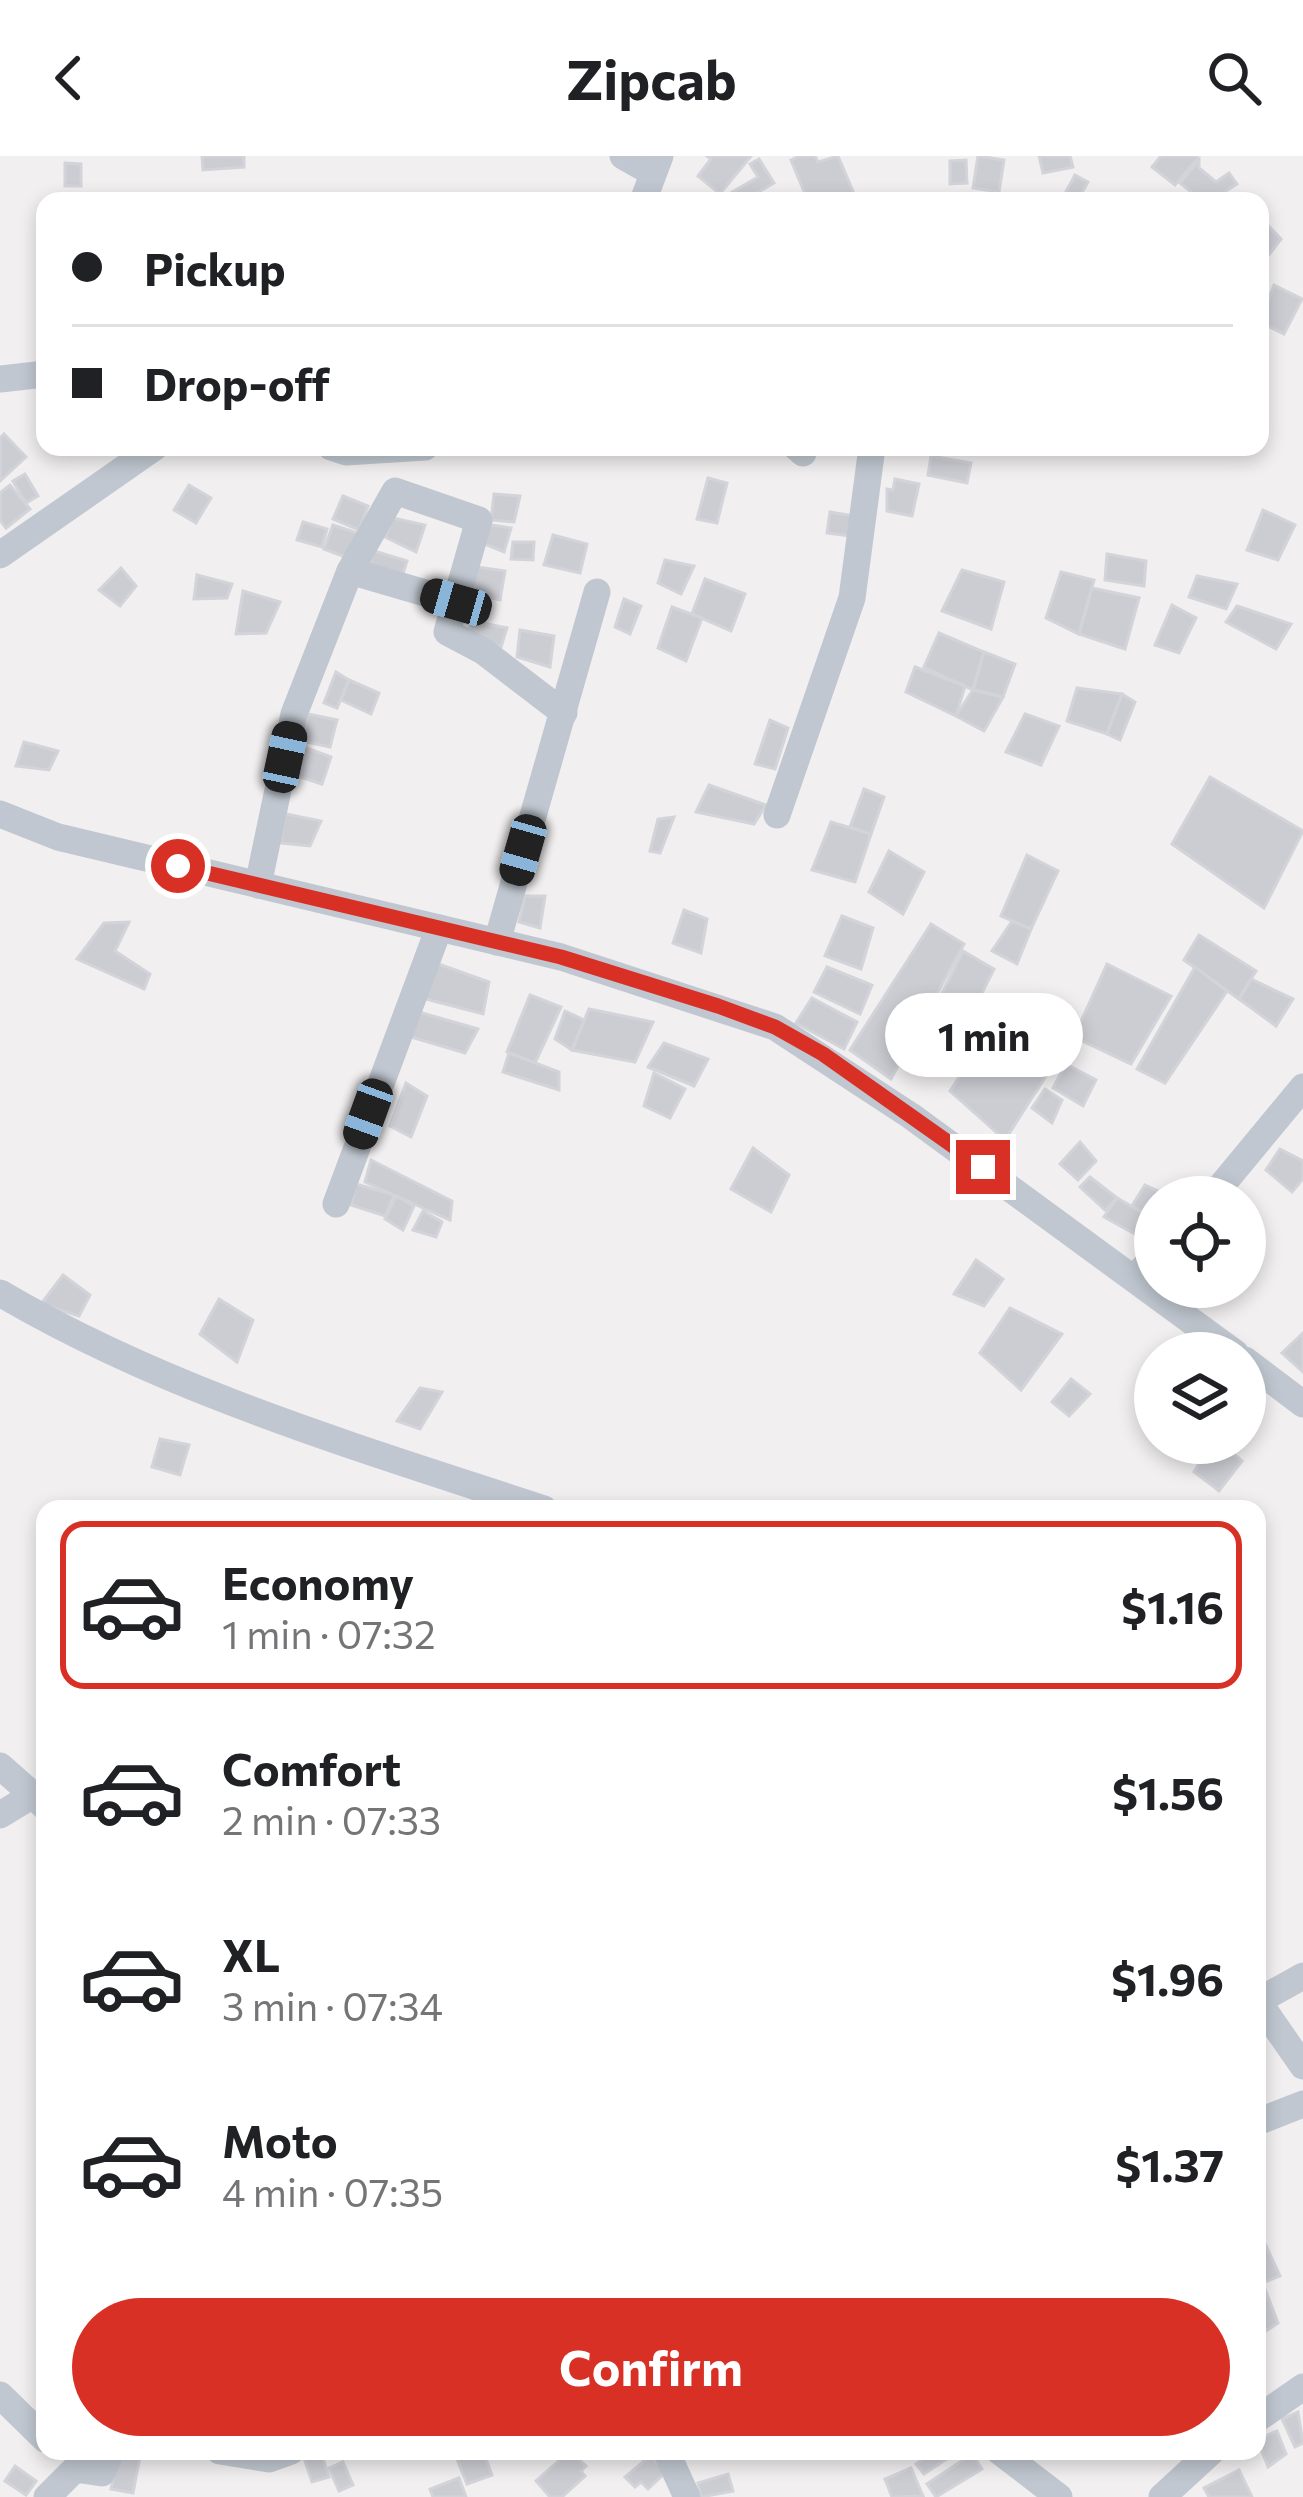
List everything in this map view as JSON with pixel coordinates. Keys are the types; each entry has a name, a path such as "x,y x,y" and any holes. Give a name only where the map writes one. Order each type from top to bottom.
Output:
{"street":[{"path":"623,156 656,165"},
{"path":"0,380 36,375"},
{"path":"0,555 141,456"},
{"path":"777,815 852,598 871,456"},
{"path":"258,885 294,714 350,571 395,491 479,520 447,632 483,651 563,713"},
{"path":"350,571 456,602"},
{"path":"496,942 597,592"},
{"path":"0,814 58,837 561,957 775,1027 841,1066 1134,1278"},
{"path":"336,1204 439,928"},
{"path":"1229,1176 1303,1087"},
{"path":"0,1293 49,1322 283,1423 517,1500"},
{"path":"1174,1308 1207,1332"},
{"path":"1266,1376 1303,1403"},
{"path":"0,1766 36,1798"},
{"path":"0,1815 36,1802"},
{"path":"1266,1995 1303,1976"},
{"path":"1266,2013 1303,2066"},
{"path":"1266,2118 1303,2104"},
{"path":"1266,2413 1303,2387"},
{"path":"0,2395 36,2430"},
{"path":"47,2497 66,2460 102,2474 107,2460"},
{"path":"670,2460 687,2497"},
{"path":"1011,2460 1059,2497"},
{"path":"1162,2497 1194,2460"}],"building":[{"path":"202,156 244,156 244,167 203,170"},
{"path":"707,156 751,156 722,192 698,176 711,159"},
{"path":"815,156 818,162 838,156 853,192 804,192 791,160"},
{"path":"978,156 1004,160 999,192 973,188"},
{"path":"1039,156 1070,156 1073,167 1043,173"},
{"path":"1161,156 1198,158 1175,185 1152,167"},
{"path":"759,159 774,183 758,192 732,192 758,177 750,164"},
{"path":"966,160 967,183 950,184 950,161"},
{"path":"1199,160 1199,168 1216,182 1229,173 1237,184 1224,192 1191,192 1180,183"},
{"path":"65,163 81,164 81,186 65,186"},
{"path":"1075,175 1088,182 1082,192 1066,192"},
{"path":"1269,226 1281,239 1269,255"},
{"path":"1274,285 1302,299 1284,334 1269,326"},
{"path":"4,434 26,457 0,481 0,438"},
{"path":"931,456 971,463 967,483 928,475"},
{"path":"25,474 38,496 26,503 13,481"},
{"path":"708,478 727,483 717,523 697,519"},
{"path":"895,479 919,484 912,516 887,511 887,489 893,490"},
{"path":"10,485 30,509 6,528 0,520 0,493"},
{"path":"189,485 211,498 196,523 174,510"},
{"path":"494,494 520,496 514,522 491,520"},
{"path":"343,496 368,506 359,530 333,519"},
{"path":"1263,510 1295,525 1278,560 1247,550"},
{"path":"830,512 854,516 851,536 827,533"},
{"path":"393,518 425,525 416,552 385,537"},
{"path":"303,522 327,529 322,547 297,540"},
{"path":"485,524 511,528 504,552 480,542"},
{"path":"333,525 360,534 351,559 324,549"},
{"path":"553,535 587,544 580,573 544,565"},
{"path":"513,542 534,542 533,560 511,559"},
{"path":"374,551 407,561 401,580 368,570"},
{"path":"1107,554 1146,561 1144,586 1105,580"},
{"path":"665,560 694,566 681,594 658,583"},
{"path":"477,567 505,571 500,600 469,593"},
{"path":"121,568 136,586 120,606 99,590"},
{"path":"962,570 1004,582 991,629 942,611"},
{"path":"1061,572 1094,580 1079,634 1046,618"},
{"path":"197,575 232,584 227,598 194,599"},
{"path":"1197,576 1237,584 1226,609 1189,597"},
{"path":"705,579 745,594 731,631 692,614"},
{"path":"1092,588 1139,598 1125,649 1079,634"},
{"path":"243,591 280,602 266,633 236,634"},
{"path":"624,599 641,606 630,634 615,627"},
{"path":"1172,605 1196,618 1179,653 1155,645"},
{"path":"1237,606 1291,624 1276,649 1226,622"},
{"path":"672,607 702,618 686,661 658,648"},
{"path":"472,621 507,628 501,647 467,637"},
{"path":"520,630 554,636 550,667 517,657"},
{"path":"939,633 984,652 973,690 924,667"},
{"path":"984,652 1015,664 1003,697 973,690"},
{"path":"915,667 965,686 956,716 906,692"},
{"path":"336,672 349,680 337,708 324,703"},
{"path":"349,680 379,693 371,714 341,700"},
{"path":"1077,688 1122,694 1107,734 1067,721"},
{"path":"973,690 1003,697 984,731 956,716"},
{"path":"1122,694 1135,702 1120,740 1107,734"},
{"path":"308,714 337,720 330,747 302,741"},
{"path":"1025,714 1059,726 1041,765 1006,752"},
{"path":"770,720 788,728 775,769 755,764"},
{"path":"24,742 58,751 49,770 16,766"},
{"path":"301,746 331,757 322,784 291,774"},
{"path":"1210,777 1303,831 1264,908 1172,844"},
{"path":"709,785 766,805 754,824 696,812"},
{"path":"864,789 884,797 871,834 850,827"},
{"path":"286,814 321,821 310,846 280,843"},
{"path":"674,817 660,853 650,851 658,819"},
{"path":"831,822 871,834 855,882 812,870"},
{"path":"889,851 924,872 903,914 869,892"},
{"path":"1027,855 1058,871 1031,929 1001,916"},
{"path":"525,896 545,896 540,928 519,922"},
{"path":"684,910 707,919 701,953 673,943"},
{"path":"842,916 873,928 861,969 825,956"},
{"path":"1012,921 1031,929 1017,964 992,951"},
{"path":"129,922 115,951 150,974 144,989 77,959 104,923"},
{"path":"931,924 964,944 891,1079 850,1050"},
{"path":"1199,935 1256,971 1239,999 1184,960"},
{"path":"963,951 994,969 971,1015 938,1001"},
{"path":"430,961 489,982 483,1014 414,996"},
{"path":"1107,964 1171,996 1131,1064 1074,1037"},
{"path":"827,967 872,985 860,1014 814,992"},
{"path":"1195,967 1227,991 1165,1083 1137,1069"},
{"path":"1251,979 1293,999 1276,1026 1239,999"},
{"path":"530,995 561,1007 535,1063 507,1052"},
{"path":"812,998 857,1022 844,1049 796,1023"},
{"path":"589,1009 653,1022 635,1062 572,1050"},
{"path":"412,1010 478,1029 465,1053 404,1035"},
{"path":"565,1011 584,1020 572,1050 555,1039"},
{"path":"990,1030 1053,1065 1005,1140 950,1091"},
{"path":"664,1043 708,1059 694,1086 648,1067"},
{"path":"509,1053 559,1072 559,1090 503,1072"},
{"path":"1066,1064 1096,1080 1083,1106 1053,1088"},
{"path":"654,1073 685,1089 670,1118 644,1106"},
{"path":"406,1083 427,1096 411,1137 390,1126"},
{"path":"1045,1089 1062,1100 1052,1123 1032,1108"},
{"path":"1080,1142 1096,1161 1078,1180 1060,1164"},
{"path":"753,1148 789,1175 771,1212 731,1189"},
{"path":"1280,1149 1303,1161 1303,1179 1292,1192 1266,1170"},
{"path":"371,1160 452,1201 450,1220 365,1182"},
{"path":"1090,1177 1117,1198 1105,1210 1080,1187"},
{"path":"356,1184 394,1195 385,1216 351,1205"},
{"path":"396,1196 414,1206 403,1230 385,1219"},
{"path":"1117,1198 1134,1208 1134,1233 1104,1217"},
{"path":"423,1211 442,1222 436,1237 413,1230"},
{"path":"976,1260 1003,1279 984,1306 954,1294"},
{"path":"63,1275 90,1295 79,1316 41,1304"},
{"path":"219,1299 253,1320 237,1362 200,1334"},
{"path":"1010,1308 1062,1334 1021,1390 980,1353"},
{"path":"1303,1333 1303,1372 1282,1353"},
{"path":"1071,1379 1090,1394 1069,1416 1052,1402"},
{"path":"420,1388 442,1392 420,1429 397,1421"},
{"path":"160,1439 189,1445 180,1475 152,1467"},
{"path":"1199,1464 1240,1464 1219,1491 1194,1472"},
{"path":"1266,2246 1280,2276 1266,2281"},
{"path":"1266,2292 1278,2323 1266,2331"},
{"path":"1298,2412 1303,2443 1295,2447 1282,2419"},
{"path":"1277,2431 1286,2454 1268,2467 1265,2460 1266,2435"},
{"path":"117,2460 139,2460 133,2493 111,2489"},
{"path":"305,2460 323,2460 329,2477 312,2482"},
{"path":"457,2460 486,2460 492,2475 467,2484"},
{"path":"560,2460 580,2460 586,2466 581,2471 585,2476 562,2497 550,2497 536,2481"},
{"path":"645,2460 654,2460 666,2472 648,2489 641,2482 635,2487 625,2477"},
{"path":"922,2460 945,2460 924,2474 916,2464"},
{"path":"963,2460 976,2460 982,2469 936,2497 927,2484"},
{"path":"343,2462 353,2485 339,2491 329,2468"},
{"path":"15,2466 36,2481 26,2495 5,2481"},
{"path":"911,2468 923,2496 892,2497 885,2479"},
{"path":"1239,2470 1252,2497 1209,2497 1204,2488"},
{"path":"728,2474 733,2491 701,2497 698,2483"},
{"path":"459,2478 466,2497 433,2497 430,2489"}],"route":[{"path":"178,866 561,957 775,1027 823,1054 983,1167"}]}
